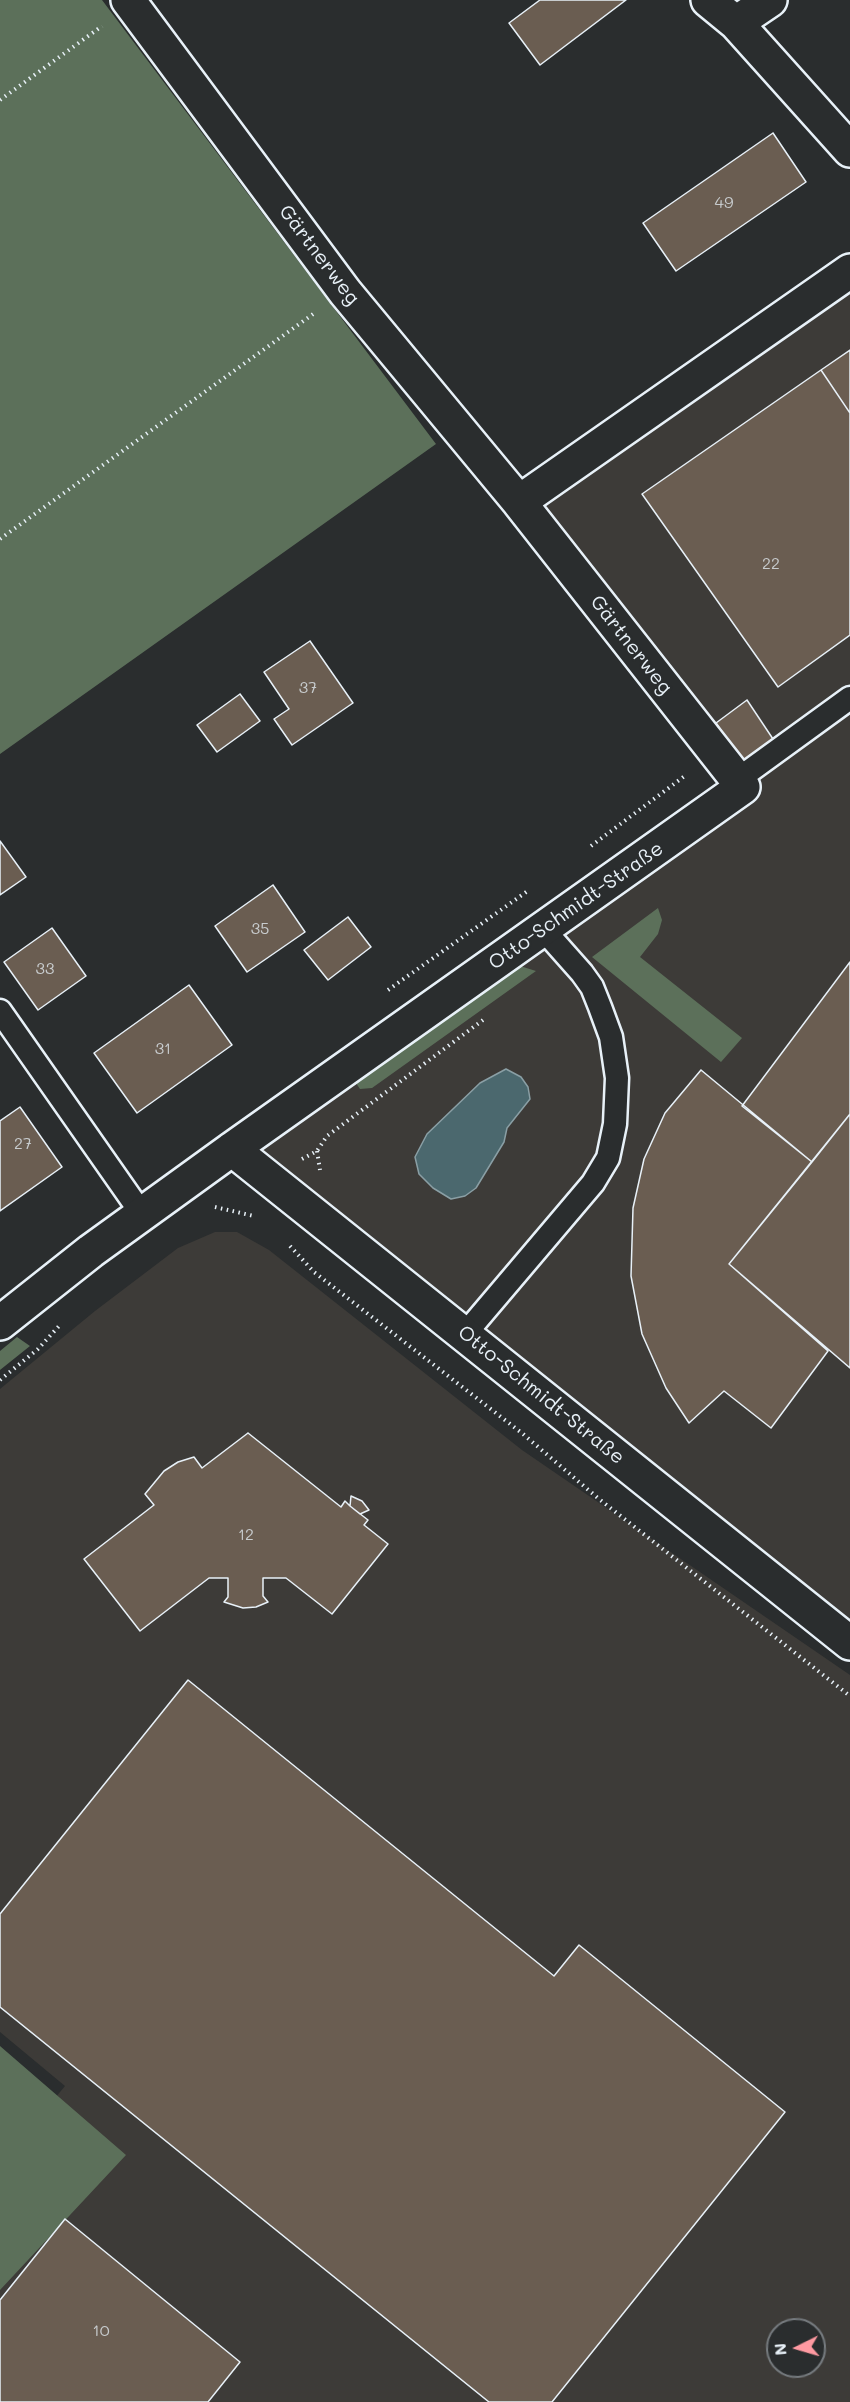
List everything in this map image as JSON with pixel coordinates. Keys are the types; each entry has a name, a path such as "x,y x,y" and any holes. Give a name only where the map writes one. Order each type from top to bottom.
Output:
{"street":[{"path":"708,0 736,23 850,150"},
{"path":"736,23 770,0"},
{"name":"Gärtnerweg","path":"130,2 345,292 519,502 740,783"},
{"path":"519,502 850,271"},
{"name":"Otto-Schmidt-Straße","path":"0,1323 91,1251 543,929 740,783"},
{"name":"Otto-Schmidt-Straße","path":"232,1149 850,1643"}],"lane":[{"path":"740,783 850,698"},
{"path":"465,1334 593,1183 608,1158 615,1124 617,1078 610,1037 600,1007 592,987 582,973 543,929"},
{"path":"0,1011 142,1214"}],"path":[{"path":"0,100 130,2"},
{"path":"0,539 345,292"},
{"path":"214,1207 255,1217"},
{"path":"282,1239 314,1272 523,1434 599,1499 850,1696"},
{"path":"0,1380 38,1349 57,1329"}],"shaded area":[{"path":"850,280 850,1642 237,1151 743,787 530,499"},
{"path":"215,1232 237,1232 269,1250 522,1450 850,1675 850,2402 0,2402 0,2164 65,2086 0,2032 0,1389 95,1311 178,1248"}],"green space":[{"path":"0,0 102,0 436,444 0,754"},
{"path":"658,908 662,920 658,934 640,957 742,1038 721,1062 592,957"},
{"path":"520,966 536,971 372,1088 360,1089 356,1083"},
{"path":"17,1337 30,1346 0,1370 0,1351"},
{"path":"0,2046 126,2155 0,2290"}],"water":[{"path":"506,1069 521,1077 528,1087 530,1099 507,1128 504,1142 476,1188 465,1196 451,1199 433,1188 419,1174 415,1157 427,1134 480,1083"}],"building":[{"path":"540,0 626,0 540,65 509,23"},
{"path":"773,133 806,182 676,271 643,223"},
{"path":"850,350 850,413 821,370"},
{"path":"821,370 850,413 850,635 778,687 642,494"},
{"path":"310,641 353,703 292,745 274,719 289,709 264,672"},
{"path":"240,694 260,721 217,752 197,725"},
{"path":"747,700 773,739 742,762 716,723"},
{"path":"0,841 26,877 0,895"},
{"path":"273,885 305,932 247,972 215,926"},
{"path":"348,917 371,947 328,980 304,950"},
{"path":"52,928 86,976 38,1010 4,962"},
{"path":"850,962 850,1114 812,1162 742,1106"},
{"path":"189,985 232,1045 137,1113 94,1053"},
{"path":"701,1070 812,1162 729,1264 828,1351 771,1428 724,1391 689,1423 666,1388 642,1334 631,1276 633,1208 644,1159 665,1113"},
{"path":"20,1107 62,1167 0,1211 0,1121"},
{"path":"850,1114 850,1368 729,1264"},
{"path":"248,1433 341,1507 345,1501 368,1520 364,1525 388,1544 332,1614 286,1578 263,1578 263,1596 268,1602 256,1607 243,1608 224,1602 228,1597 228,1578 209,1578 140,1631 84,1559 154,1505 145,1494 164,1471 178,1462 194,1457 202,1468"},
{"path":"351,1496 362,1501 369,1510 360,1514 350,1506"},
{"path":"188,1680 554,1976 579,1945 785,2112 552,2402 489,2402 0,2007 0,1914"},
{"path":"65,2219 240,2362 208,2402 0,2402 0,2300"}]}
